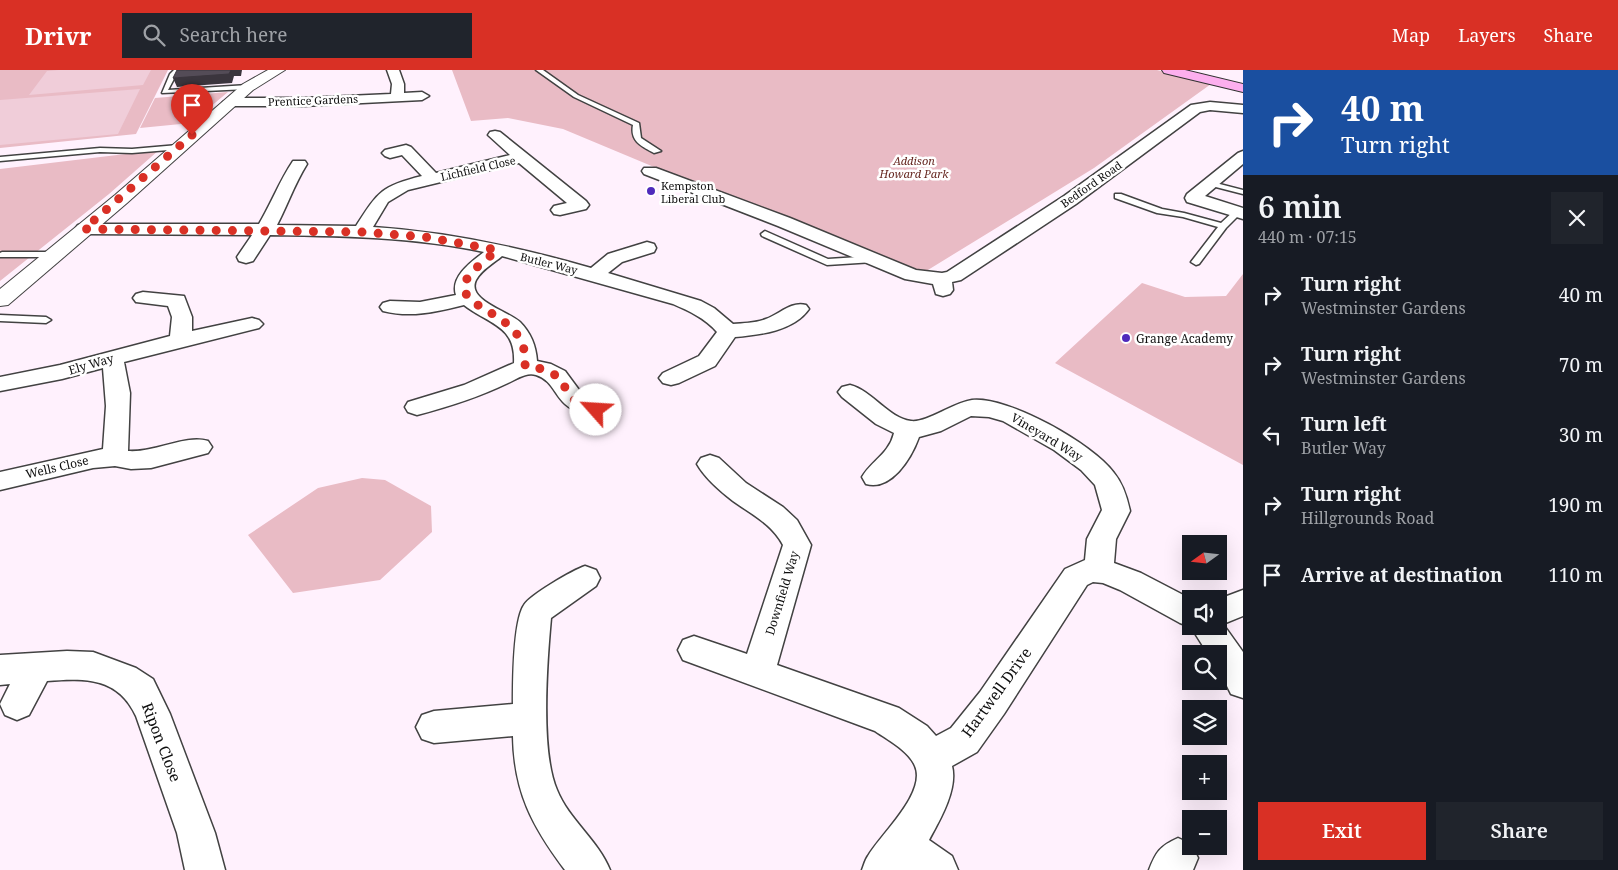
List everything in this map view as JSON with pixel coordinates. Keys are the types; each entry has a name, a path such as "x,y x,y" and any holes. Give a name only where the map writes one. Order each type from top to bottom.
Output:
{"main road":[{"path":"1169,70 1243,88"}],"street":[{"path":"0,300 248,87 278,70"},
{"path":"393,70 398,84 397,96"},
{"name":"Prentice Gardens","path":"230,102 303,102 422,96"},
{"name":"Bedford Road","path":"650,171 912,274 943,284 1070,200 1196,108 1210,106 1243,109"},
{"name":"Lichfield Close","path":"495,134 580,204 560,210"},
{"name":"Lichfield Close","path":"390,153 406,150 432,178"},
{"path":"1240,213 1193,198 1243,156"},
{"name":"Lichfield Close","path":"361,232 382,200 389,193 402,186 524,157"},
{"path":"246,257 279,206 285,186 299,164"},
{"name":"Butler Way","path":"84,229 361,232 425,237 497,250 595,275 690,304 722,322 728,331"},
{"name":"Butler Way","path":"595,275 615,258 647,248"},
{"path":"497,250 466,282 465,290 468,298 479,307 501,318 519,335 526,353 525,366"},
{"path":"143,298 178,300 182,317 181,340"},
{"path":"398,311 468,298"},
{"path":"671,378 707,361 728,331 763,328 784,321 799,309"},
{"name":"Ely Way","path":"0,384 62,372 181,340 252,324"},
{"path":"111,358 116,371 117,437 115,456"},
{"path":"417,407 449,405 525,366 543,369 557,376 574,400 596,410"},
{"path":"850,392 893,422 908,429 905,444 898,456 875,476"},
{"name":"Vineyard Way","path":"908,429 922,429 935,425 953,413 971,408 990,409 1010,415 1062,444 1090,463 1105,479 1113,493 1116,511 1100,542 1098,556 1101,570"},
{"name":"Wells Close","path":"0,481 93,459 115,456 130,460 151,459 199,447"},
{"name":"Downfield Way","path":"710,464 739,492 783,521 792,532 797,545 758,672"},
{"name":"Hartwell Drive","path":"930,754 947,751 964,740 992,703 1076,576 1087,570 1101,570"},
{"path":"1101,570 1182,609"},
{"path":"585,578 536,612 530,664 530,718 531,761 539,795 561,832 590,870"},
{"path":"1227,609 1243,602"},
{"path":"1213,635 1228,656 1243,683"},
{"path":"694,650 887,720 914,738 930,754 935,772 930,800 893,857 938,870"},
{"name":"Ripon Close","path":"0,670 93,666 124,678 141,690 154,714 196,833 205,870"},
{"path":"18,704 37,667"},
{"path":"434,727 530,718"}],"lane":[{"path":"178,70 164,92 248,87"},
{"path":"539,70 576,96 637,124 634,132 638,142 657,151"},
{"path":"0,159 100,150 132,151 178,147"},
{"path":"1211,183 1243,192"},
{"path":"1118,196 1160,211 1184,215 1223,226"},
{"path":"1196,262 1223,226 1240,213"},
{"path":"765,234 827,262 874,259"},
{"path":"2,255 54,255"},
{"path":"0,318 46,320"}],"green space":[{"path":"0,70 168,70 136,134 0,148"},
{"name":"Addison Howard Park","path":"452,70 1157,70 1211,84 1094,168 923,273 563,129 508,118 471,121"},
{"path":"228,92 191,123 140,128 155,98"},
{"path":"159,150 109,194 0,281 0,169"},
{"path":"1243,274 1243,465 1055,363 1142,283 1185,297 1226,296"},
{"path":"362,478 385,480 431,506 432,532 380,580 293,593 248,535 318,488"}],"shaded area":[{"path":"151,70 143,85 29,95 47,71"},
{"path":"140,89 118,134 0,145 0,100"}],"building":[{"path":"177,70 231,70 229,74 173,78"}],"place":[{"name":"Kempston Liberal Club","path":"651,191"},
{"name":"Grange Academy","path":"1126,338"}],"route":[{"path":"192,135 121,199 84,229 361,232 425,237 467,243 497,250 466,282 465,290 468,298 479,307 501,318 519,335 526,353 525,366 543,369 557,376 574,400 596,410"}]}
